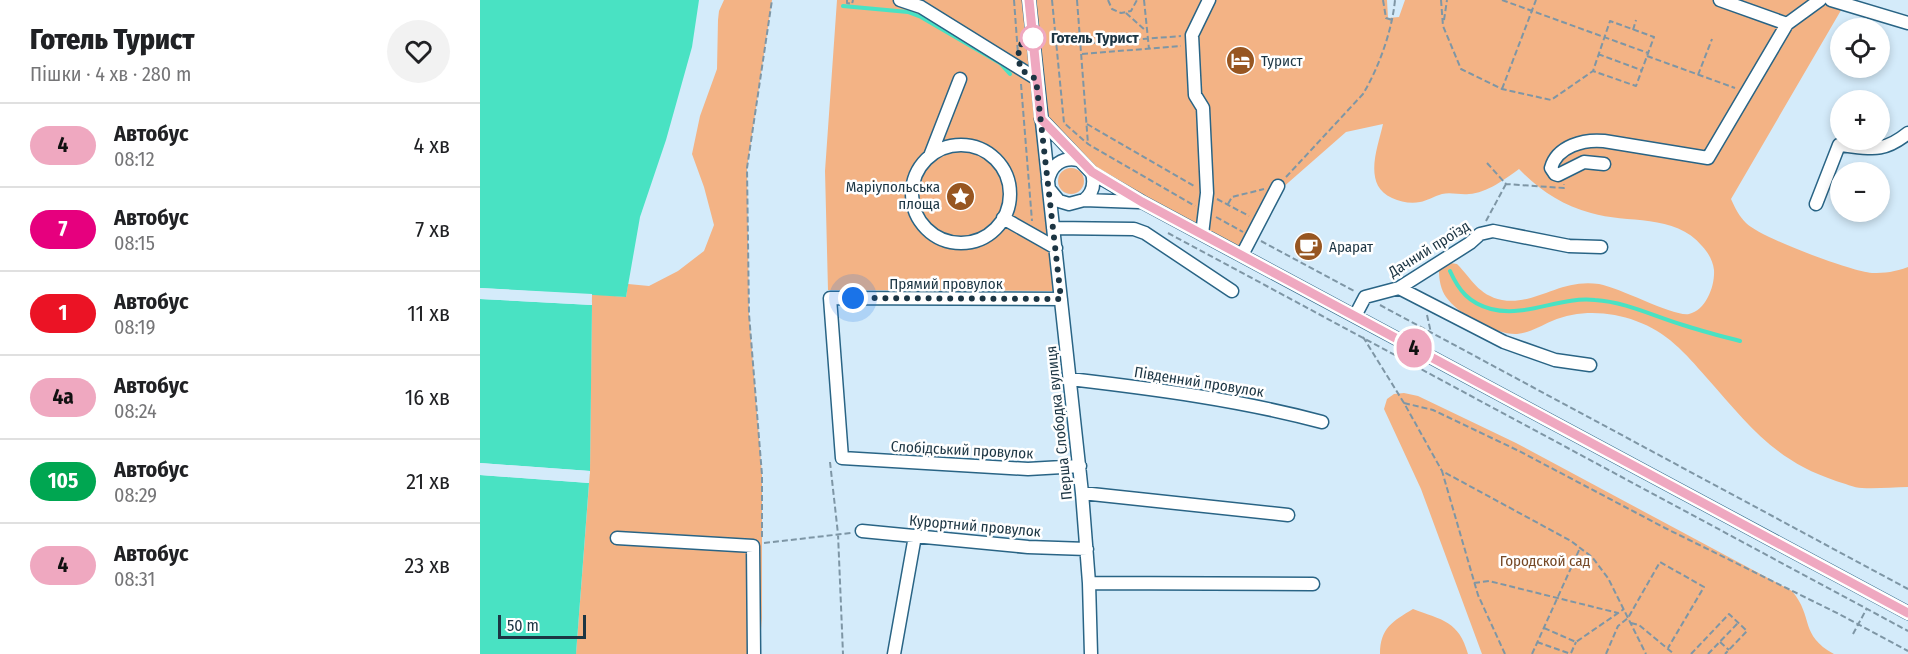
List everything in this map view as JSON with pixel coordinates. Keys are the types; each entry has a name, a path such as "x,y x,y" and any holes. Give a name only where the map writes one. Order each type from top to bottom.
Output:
{"street":[{"path":"900,0 921,7 1036,79"},
{"name":"Перша Слободка вулиця","path":"1029,0 1083,493 1091,654"},
{"path":"1202,234 1207,193 1203,108 1195,95 1193,40 1209,0"},
{"path":"1720,0 1787,24"},
{"path":"1604,164 1584,162 1562,175 1555,174 1551,168 1554,161 1565,150 1587,141 1604,141 1708,158 1787,24 1820,0"},
{"path":"1831,0 1908,23"},
{"path":"930,156 960,79"},
{"path":"1041,119 1092,172 1142,202 1908,614"},
{"path":"1816,204 1839,145 1886,148 1908,133"},
{"path":"962,145 980,149 994,158 1005,172 1009,188 1009,204 1003,218 993,231 980,239 964,243 947,241 931,233 919,220 913,204 912,186 918,170 930,156 945,147 962,145"},
{"path":"1078,160 1064,160 1056,164 1050,172 1049,185 1059,201 1070,204 1084,200 1142,202"},
{"path":"1084,200 1092,190 1094,181 1092,172"},
{"path":"1242,255 1278,186"},
{"path":"1053,224 1070,204"},
{"path":"1003,218 1056,248"},
{"path":"1053,224 1134,228 1232,291"},
{"name":"Дачний проїзд","path":"1365,297 1399,288 1470,243 1480,234 1492,231 1569,246 1601,247"},
{"path":"1399,288 1504,342 1555,360 1590,364"},
{"path":"1355,316 1365,297"},
{"name":"Прямий провулок","path":"842,458 830,298 1061,299"},
{"name":"Південний провулок","path":"1070,380 1167,390 1277,410 1322,422"},
{"name":"Слобідський провулок","path":"842,458 1029,470 1080,466"},
{"path":"1083,493 1288,515"},
{"name":"Курортний провулок","path":"862,531 1028,547 1087,549"},
{"path":"894,654 915,536"},
{"path":"617,538 753,546 754,654"},
{"path":"1089,583 1313,584"}],"path":[{"path":"772,0 747,168 748,314 762,475 762,543 862,531"},
{"path":"847,0 847,3 852,4 853,0"},
{"path":"1014,0 1033,236"},
{"path":"1052,0 1064,123 1088,144 1252,237 1908,589"},
{"path":"1077,0 1088,144"},
{"path":"1108,0 1112,9 1126,13 1147,32"},
{"path":"1126,13 1135,7 1137,0"},
{"path":"1144,0 1149,49"},
{"path":"1383,0 1386,18 1392,20"},
{"path":"1228,204 1232,197 1278,186 1363,94 1370,82 1392,20 1395,0"},
{"path":"1441,0 1443,26 1461,69 1502,89 1551,100 1593,71 1610,21 1654,37 1636,86 1593,71"},
{"path":"1443,26 1447,0"},
{"path":"1502,0 1747,92"},
{"path":"1502,89 1536,0"},
{"path":"1633,30 1636,20"},
{"path":"1080,44 1148,38 1193,40"},
{"path":"1698,75 1712,39"},
{"path":"1081,54 1149,49 1193,40"},
{"path":"1598,54 1642,70"},
{"path":"1087,124 1260,221"},
{"path":"1487,163 1506,184 1564,188"},
{"path":"1480,234 1506,184"},
{"path":"1168,233 1908,630"},
{"path":"1363,337 1404,403 1442,471 1474,583 1505,654"},
{"path":"1404,403 1433,410 1498,441 1908,651"},
{"path":"842,458 834,457 830,461 838,534 843,654"},
{"path":"1442,471 1580,548 1601,567 1646,654"},
{"path":"1532,654 1580,548"},
{"path":"1606,654 1618,626 1628,618 1660,562 1704,587 1668,648"},
{"path":"1474,583 1489,581 1618,614"},
{"path":"1853,634 1867,608"},
{"path":"1538,642 1562,653 1563,650 1571,654 1576,642 1624,609"},
{"path":"1694,653 1729,614 1747,631 1725,654"},
{"path":"1631,623 1640,625 1674,654"},
{"path":"1708,654 1738,623"},
{"path":"1543,628 1576,642"},
{"path":"1720,642 1729,650"}],"green space":[{"path":"724,0 772,0 747,168 749,314 762,475 762,618 759,654 576,654 590,471 592,294 626,297 628,284 649,286 678,271 704,251 714,225 692,154 700,116 717,69 718,20"},
{"path":"837,0 1022,0 1053,291 828,290 825,171"},
{"path":"1036,0 1387,0 1388,18 1399,17 1405,0 1847,0 1837,18 1830,18 1830,29 1731,199 1746,223 1769,237 1806,253 1872,273 1890,272 1908,267 1908,487 1856,487 1814,472 1795,462 1763,439 1675,344 1657,331 1636,321 1615,315 1594,313 1572,315 1526,332 1508,333 1479,323 1460,311 1446,297 1441,285 1439,271 1446,264 1454,263 1481,290 1502,300 1526,299 1572,285 1599,284 1672,311 1689,314 1705,303 1713,283 1714,270 1704,248 1678,228 1650,221 1605,216 1580,210 1552,196 1519,169 1495,185 1476,193 1442,194 1417,203 1392,198 1377,184 1375,175 1374,165 1383,124 1346,132 1281,189 1248,253 1096,169 1047,118"},
{"path":"1071,168 1080,172 1084,181 1080,190 1071,194 1062,190 1058,181 1062,172"},
{"name":"Городской сад","path":"1404,393 1418,396 1516,443 1792,591 1799,600 1811,633 1823,647 1834,654 1482,654 1421,489 1384,409 1387,399 1394,394"},
{"path":"1413,609 1448,623 1460,635 1468,654 1380,654 1382,638 1389,626"}],"shaded area":[{"path":"480,0 699,0 692,47 666,140 640,217 626,297 480,288"},
{"path":"480,299 592,305 590,471 480,463"},
{"path":"480,475 589,483 576,654 480,654"}],"pier":[{"path":"480,288 592,294 592,297 480,291"},
{"path":"480,296 592,302 592,305 480,299"},
{"path":"480,463 590,471 590,474 480,466"},
{"path":"480,472 589,480 589,483 480,475"}],"waterway":[{"path":"843,6 908,12 921,17 1000,63 1010,74"},
{"path":"1450,271 1457,285 1471,300 1491,309 1517,311 1569,301 1606,301 1740,341"}],"bus line":[{"name":"4","path":"1029,0 1041,119 1092,172 1142,202 1908,613"}],"place":[{"name":"Готель Турист","path":"1033,38"},
{"name":"Турист","path":"1240,61"},
{"name":"Маріупольська площа","path":"961,196"},
{"name":"Арарат","path":"1308,247"}],"route":[{"path":"853,298 1061,299 1036,79 1020,69 1018,46 1033,38"}]}
